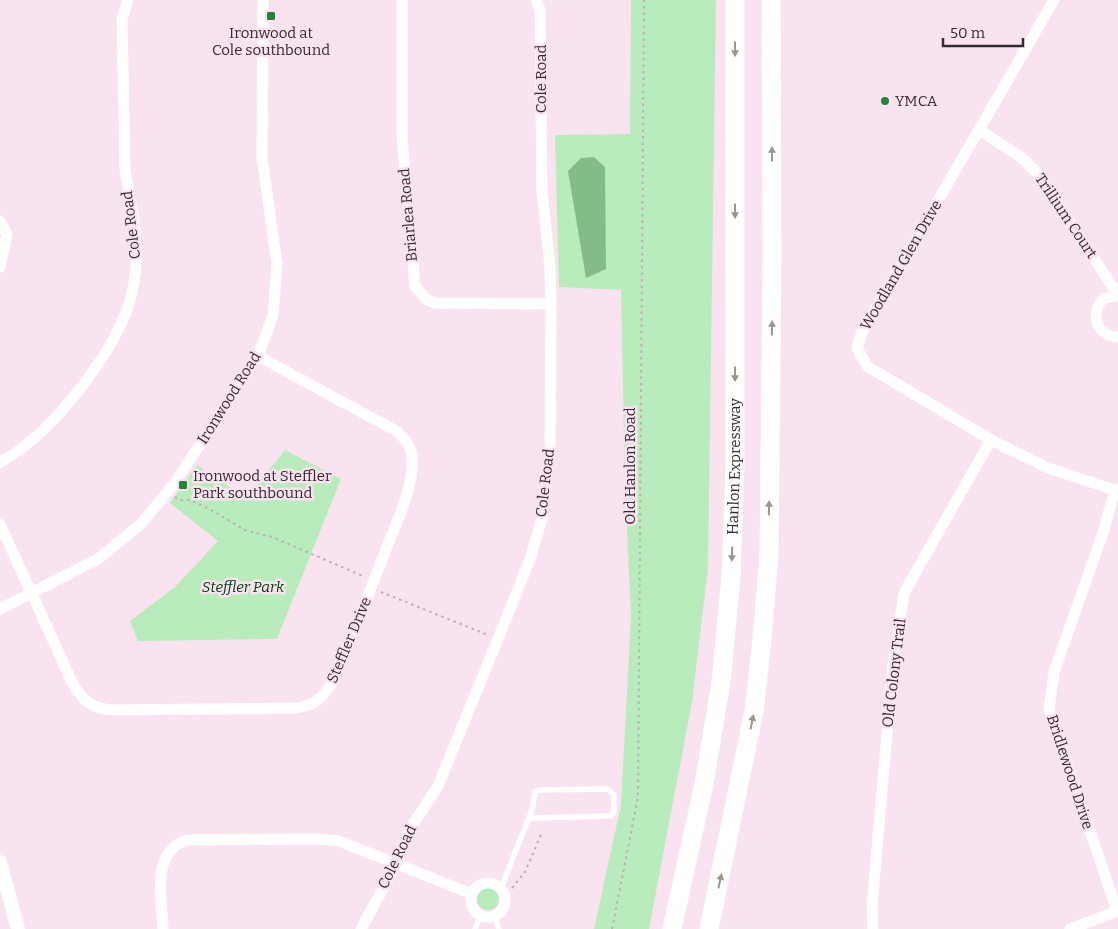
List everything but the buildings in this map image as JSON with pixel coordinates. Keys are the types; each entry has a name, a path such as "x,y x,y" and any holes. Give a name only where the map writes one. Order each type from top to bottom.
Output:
{"highway":[{"name":"Hanlon Expressway","path":"672,929 704,784 721,682 731,577 735,464 734,0"},
{"path":"709,929 754,711 769,554 772,255 771,0"}],"street":[{"name":"Cole Road","path":"0,462 19,452 33,441 56,416 108,349 129,304 136,272 137,255 124,150 122,18 128,0"},
{"name":"Ironwood Road","path":"0,609 98,559 142,523 174,484 258,356 272,314 277,265 262,157 262,0"},
{"name":"Briarlea Road","path":"402,0 402,137 415,286 426,299 435,303 551,304"},
{"name":"Cole Road","path":"361,929 396,863 410,829 438,786 531,556 542,518 550,455 551,304 550,266 542,193 540,10 536,0"},
{"name":"Woodland Glen Drive","path":"1054,0 862,332 857,348 867,366 992,440 1048,468 1116,490"},
{"name":"Trillium Court","path":"979,130 1021,156 1040,176 1118,295 1103,300 1099,304 1095,318 1099,329 1105,334 1118,337"},
{"path":"0,221 6,234 0,267"},
{"name":"Steffler Drive","path":"0,524 71,680 84,700 93,707 114,710 295,708 314,704 325,694 373,584 404,504 410,481 412,460 409,446 398,432 258,356"},
{"name":"Old Colony Trail","path":"873,929 872,906 892,664 904,593 992,440"},
{"name":"Bridlewood Drive","path":"1116,490 1104,530 1054,672 1049,709 1117,911"},
{"path":"163,929 162,864 168,852 176,845 187,840 330,839 472,894"},
{"path":"0,862 18,929"},
{"path":"484,883 506,888 504,905 494,916 481,915 473,908 472,894 484,883"},
{"path":"1070,929 1117,911"}],"lane":[{"path":"506,888 527,821 532,810 533,795 537,791 608,789 614,795 614,812 611,816 533,818 527,821"},
{"path":"475,929 481,915"},
{"path":"494,916 499,929"}],"path":[{"name":"Old Hanlon Road","path":"612,929 638,796 644,0"},
{"path":"179,500 191,500 245,530 272,537 373,584 498,638"},
{"path":"506,888 525,872 541,834 544,835"}],"green space":[{"path":"631,0 716,0 708,568 692,702 649,929 594,929 621,805 631,616 625,488 621,290 559,287 555,135 630,134"},
{"name":"Steffler Park","path":"285,450 341,479 277,639 138,641 130,621 175,587 218,541 170,503 197,465 246,498"},
{"path":"488,888 496,891 499,899 496,907 488,910 480,907 477,899 480,891"}],"shaded area":[{"path":"594,157 605,167 606,269 586,278 568,171 581,158"}],"place":[{"name":"Ironwood at Cole southbound","path":"271,16"},
{"name":"YMCA","path":"885,101"},
{"name":"Ironwood at Steffler Park southbound","path":"183,485"}]}
